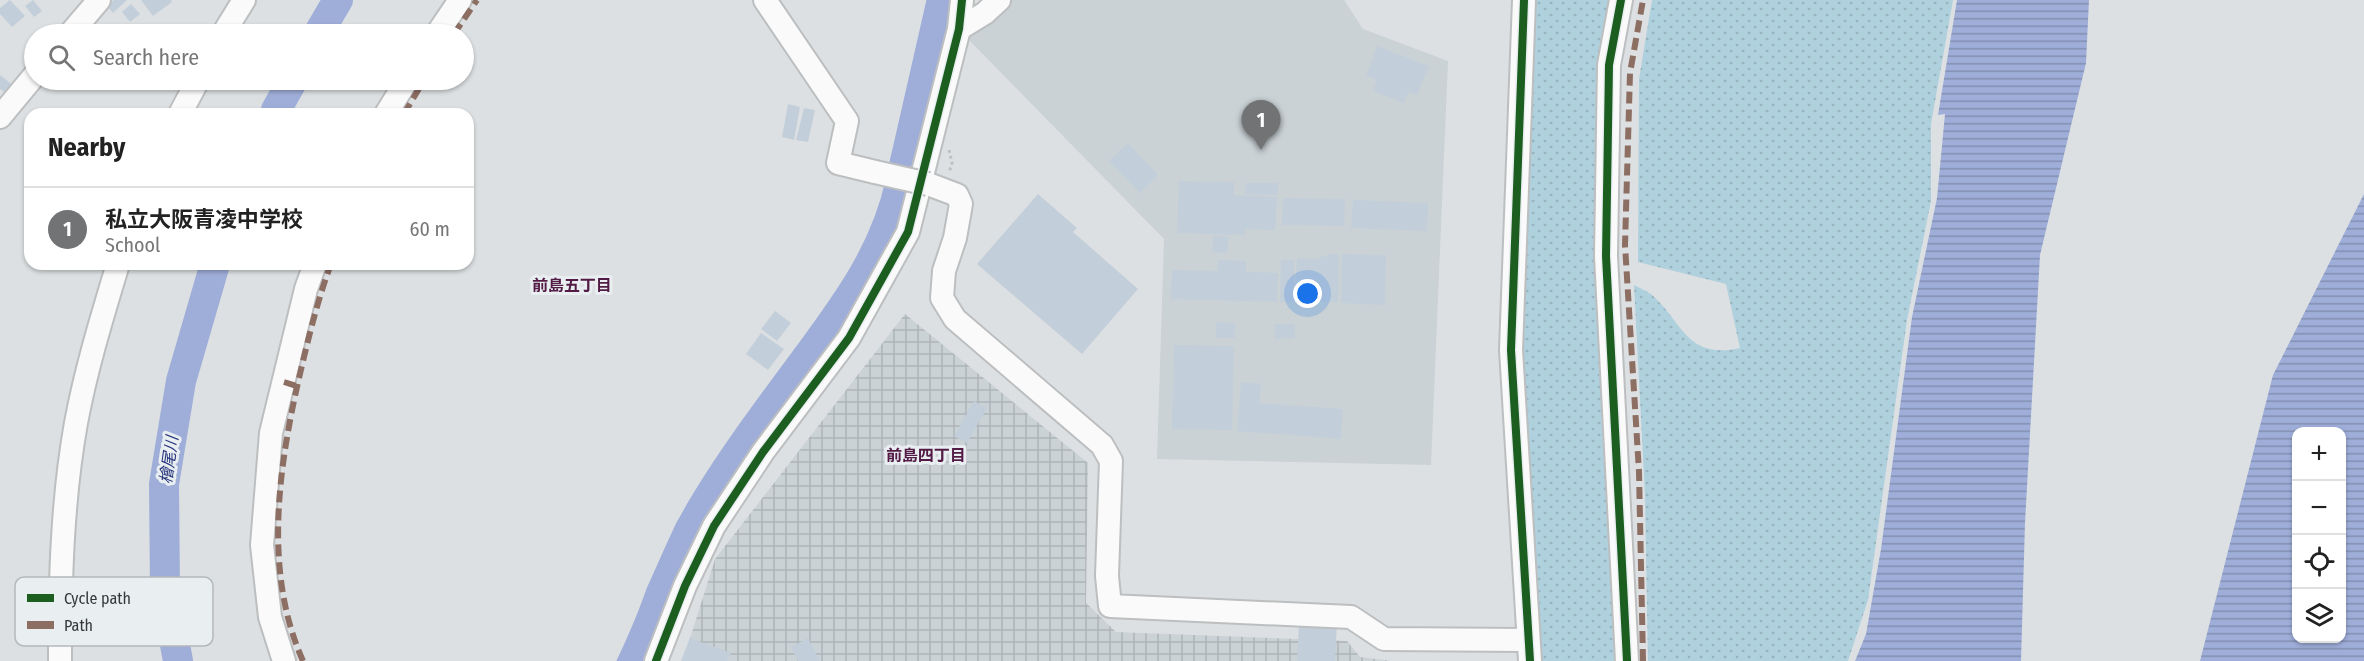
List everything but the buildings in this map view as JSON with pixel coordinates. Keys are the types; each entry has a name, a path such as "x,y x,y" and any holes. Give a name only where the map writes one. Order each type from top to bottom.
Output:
{"street":[{"path":"79,24 99,0"},
{"path":"229,24 244,0"},
{"path":"444,24 460,0"},
{"path":"765,0 847,121 838,163 928,184 957,195 961,204 955,238 944,271 942,298 955,319 1102,445 1111,461 1107,576 1110,606 1351,617 1384,639 1529,650 1510,350 1524,0"},
{"path":"656,661 685,586 714,526 763,452 849,338 908,232 959,29 962,0"},
{"path":"959,29 985,13 999,0"},
{"path":"1621,0 1609,65 1606,256 1627,661"},
{"path":"0,117 24,88"},
{"path":"183,108 193,90"},
{"path":"390,108 401,90"},
{"path":"62,577 66,504 76,425 92,348 116,270"},
{"path":"284,661 270,617 262,545 271,434 306,289 313,270"},
{"path":"70,646 74,661"}],"shaded area":[{"path":"1011,0 1344,0 1363,29 1448,61 1431,465 1157,459 1164,239 969,40 973,32"},
{"path":"1533,0 1612,0 1612,550 1615,661 1538,661 1519,353"},
{"path":"1652,0 1953,0 1931,124 1931,201 1907,320 1868,600 1848,661 1648,661 1645,495 1634,285 1651,294 1687,336 1697,344 1708,349 1740,348 1726,284 1638,262 1639,79"},
{"path":"905,314 1088,463 1086,603 1116,632 1347,641 1360,657 1392,661 683,661 715,559"}],"water":[{"path":"1957,0 2089,0 2086,63 2040,255 2025,523 2021,661 1855,661 1866,634 1881,549 1912,317 1937,198 1945,114 1938,115"},
{"path":"2364,194 2364,661 2200,661 2273,375"}],"waterway":[{"name":"檜尾川","path":"324,24 338,0"},
{"path":"890,171 929,0"},
{"path":"636,661 661,593 690,529 736,457 838,318 869,271 886,237 897,206 903,171 946,0"},
{"name":"檜尾川","path":"277,108 287,90"},
{"path":"619,661 685,512 733,438 839,291 873,227 888,180"},
{"name":"檜尾川","path":"165,577 164,484 181,381 213,270"},
{"name":"檜尾川","path":"175,646 178,661"}],"marked path":[{"path":"461,24 477,0"},
{"path":"1643,0 1630,73 1625,245 1639,472 1643,661"},
{"path":"408,108 418,90"},
{"path":"303,661 290,625 282,588 278,550 279,512 287,435 303,361 329,270"},
{"path":"284,382 297,386"}],"cycle path":[{"path":"656,661 685,586 714,526 763,452 849,338 908,232 959,29 962,0"},
{"path":"1524,0 1511,350 1530,661"},
{"path":"1621,0 1609,65 1606,256 1627,661"}],"place":[{"name":"私立大阪青凌中学校","path":"1261,150"}],"district":[{"name":"前島五丁目","path":"572,285"},
{"name":"前島四丁目","path":"926,455"}]}
